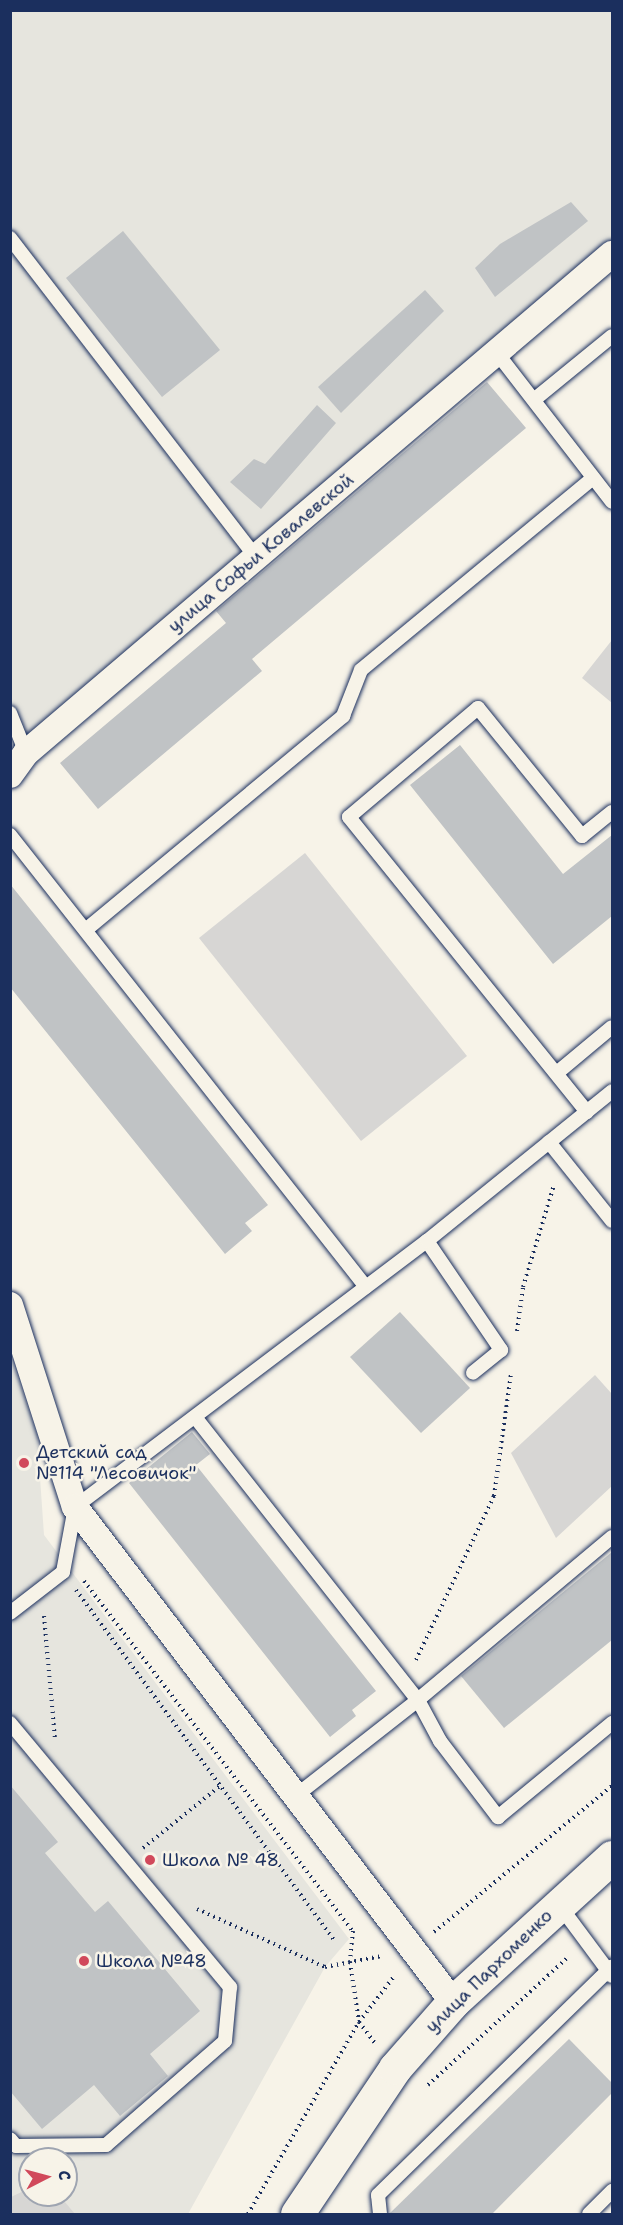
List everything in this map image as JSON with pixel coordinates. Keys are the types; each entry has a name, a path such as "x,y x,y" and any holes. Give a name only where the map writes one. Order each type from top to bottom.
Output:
{"street":[{"name":"улица Софьи Ковалевской","path":"10,775 26,753 612,254"},
{"path":"10,1305 75,1507 415,1949 453,2002"},
{"name":"улица Пархоменко","path":"297,2214 395,2068 453,2002 612,1857"}],"lane":[{"path":"10,238 256,557"},
{"path":"535,399 612,336"},
{"path":"497,353 535,399 612,502"},
{"path":"88,928 343,716 361,670 593,478"},
{"path":"587,1112 558,1072 349,817 478,708 582,836 612,812"},
{"path":"10,713 26,753"},
{"path":"10,835 88,928 366,1287"},
{"path":"558,1072 612,1027"},
{"path":"10,1613 63,1572 75,1507 427,1241 612,1091"},
{"path":"549,1142 612,1221"},
{"path":"427,1241 501,1350 473,1373"},
{"path":"195,1417 405,1682 418,1700 440,1741 498,1817 612,1723"},
{"path":"297,1796 418,1700 612,1538"},
{"path":"10,1723 124,1864 230,1987 225,2041 106,2145 16,2146 10,2139"},
{"path":"380,2214 378,2195 611,1971 558,1904"},
{"path":"589,2214 612,2191"}],"path":[{"path":"516,1334 523,1287 562,1158"},
{"path":"405,1682 494,1497 511,1368"},
{"path":"65,1556 353,1931 350,1962 359,2022"},
{"path":"63,1572 334,1940"},
{"path":"42,1588 59,1781"},
{"path":"124,1864 221,1785"},
{"path":"248,2214 359,2022 415,1949 612,1786"},
{"path":"144,1885 325,1967 415,1949"}],"shaded area":[{"path":"11,11 612,11 612,239 11,766"},
{"path":"612,640 612,703 582,678"},
{"path":"305,853 467,1056 361,1141 199,938"},
{"name":"Школа № 48","path":"10,1355 37,1434 44,1535 349,1939 325,1967 188,2214 11,2214"},
{"path":"595,1375 612,1394 612,1486 556,1538 511,1453"},
{"path":"18,2194 18,2207 69,2207 75,2214 11,2214 11,2197"}],"building":[{"path":"571,202 588,221 495,297 475,268 500,244"},
{"path":"123,231 220,350 162,397 66,278"},
{"path":"425,290 444,311 341,413 318,387"},
{"path":"487,382 526,428 252,659 262,671 98,809 60,763 226,623 216,611"},
{"path":"317,405 336,423 261,509 230,482 254,459 265,464"},
{"path":"460,745 563,874 612,835 612,916 553,964 410,785"},
{"path":"10,884 268,1205 245,1223 252,1231 225,1254 10,987"},
{"path":"400,1312 470,1388 421,1433 350,1357"},
{"path":"192,1432 210,1454 196,1465 376,1691 352,1710 356,1716 330,1737 129,1483"},
{"path":"612,1552 612,1640 504,1728 461,1676"},
{"name":"Школа №48","path":"10,1785 58,1842 45,1853 95,1912 108,1901 200,2011 150,2054 168,2076 120,2116 94,2085 42,2129 10,2091"},
{"path":"569,2039 612,2083 612,2093 492,2214 389,2214"}],"place":[{"name":"Детский сад №114 \"Лесовичок\"","path":"24,1463"},
{"name":"Школа № 48","path":"150,1860"},
{"name":"Школа №48","path":"84,1961"}]}
